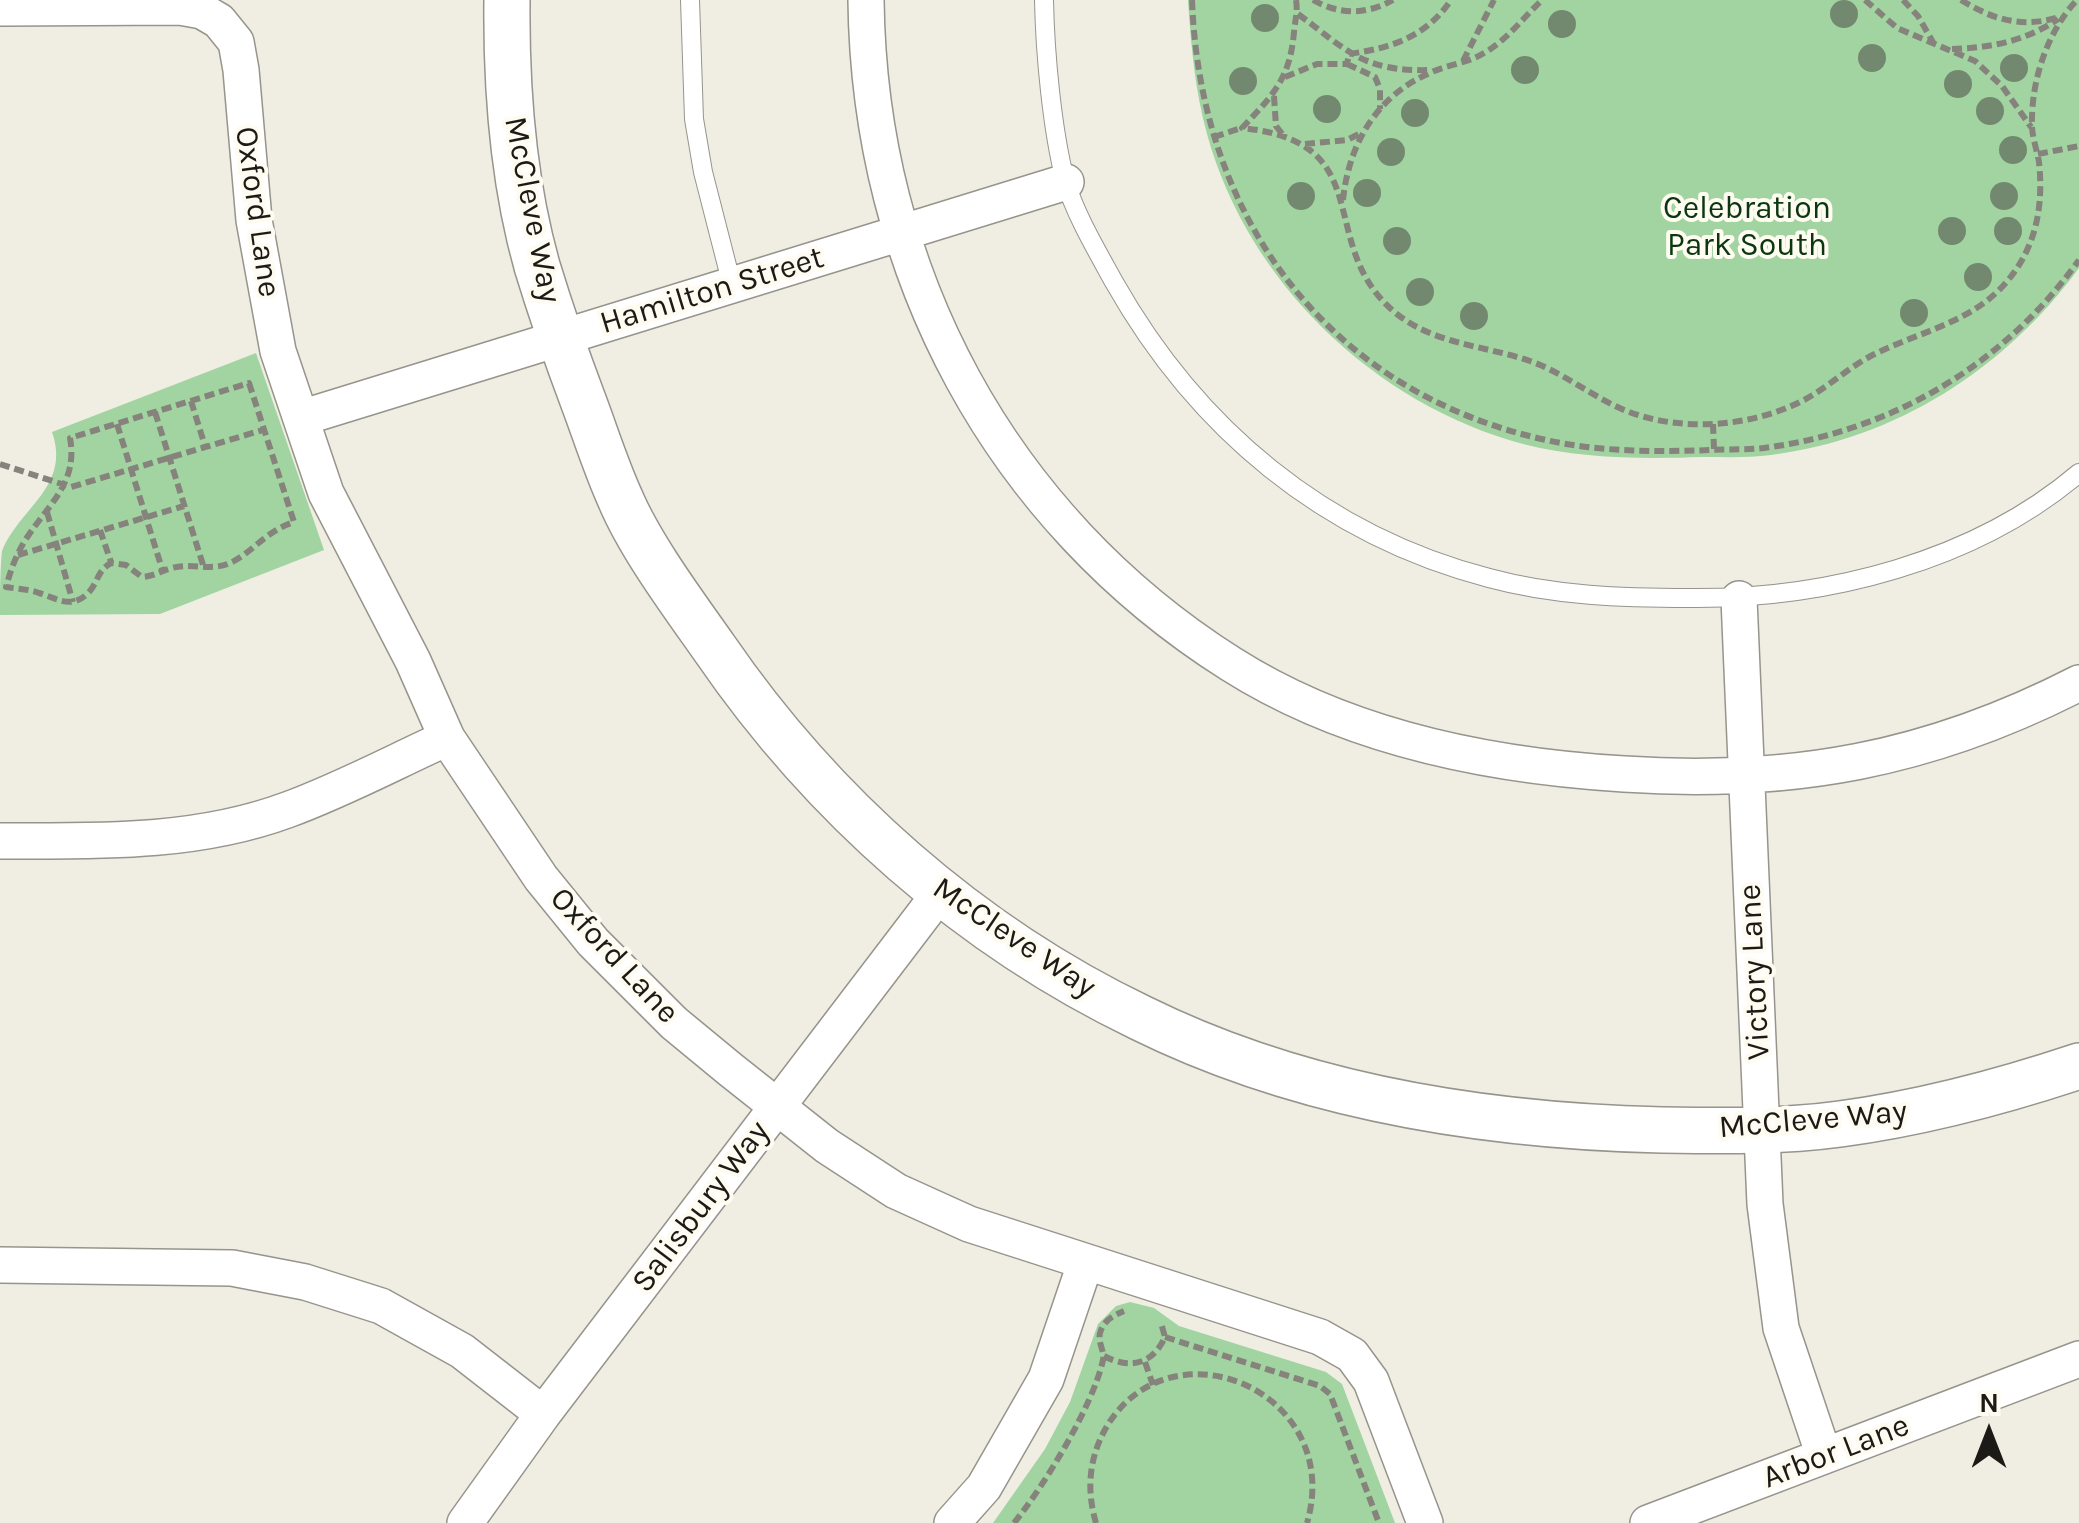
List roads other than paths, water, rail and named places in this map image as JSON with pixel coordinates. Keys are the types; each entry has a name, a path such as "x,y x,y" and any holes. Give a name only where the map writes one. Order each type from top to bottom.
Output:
{"street":[{"name":"McCleve Way","path":"507,0 506,56 517,160 536,260 560,338 622,502 741,688 808,768 940,893 1062,975 1142,1019 1220,1052 1322,1085 1414,1106 1510,1121 1606,1128 1762,1130 1838,1124 1932,1108 2079,1066"},
{"path":"866,0 874,116 900,233 928,310 959,373 1000,442 1043,501 1103,564 1172,622 1232,665 1302,701 1375,730 1463,754 1565,771 1658,777 1827,770 1976,730 2079,683"},
{"name":"Oxford Lane","path":"0,8 180,7 202,11 218,21 236,42 254,220 278,351 326,493 413,660 448,738 530,862 593,942 674,1023 828,1146 896,1191 970,1224 1085,1264 1320,1337 1352,1356 1371,1381 1425,1523"},
{"name":"Hamilton Street","path":"301,418 1066,182"},
{"name":"Victory Lane","path":"1739,599 1764,1204 1781,1328 1824,1456"},
{"path":"0,840 123,842 199,833 286,811 448,738"},
{"name":"Salisbury Way","path":"465,1523 543,1414 940,893"},
{"path":"0,1264 232,1268 304,1282 381,1306 462,1351 543,1414"},
{"path":"952,1523 984,1487 1046,1379 1085,1264"},
{"name":"Arbor Lane","path":"1648,1523 2079,1359"}],"lane":[{"path":"690,0 694,118 702,172 732,285"},
{"path":"1044,0 1050,78 1066,182 1132,313 1163,358 1242,448 1294,489 1347,522 1411,552 1489,578 1573,594 1739,599 1880,574 1951,549 2008,522 2079,473"}],"park label":[{"name":"Celebration Park South","path":"1747,228"}]}
